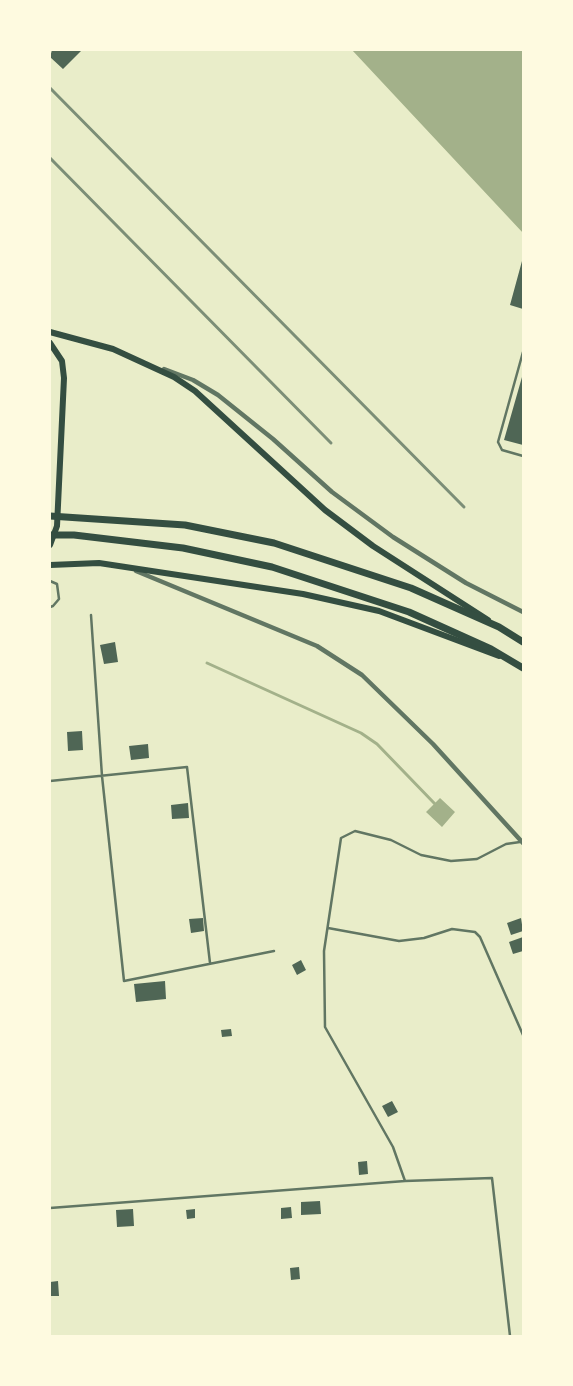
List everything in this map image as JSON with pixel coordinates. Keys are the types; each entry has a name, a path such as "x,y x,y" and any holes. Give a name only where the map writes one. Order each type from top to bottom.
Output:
{"main road":[{"path":"50,332 112,349 141,361 195,391 326,510 373,546 523,642"},
{"path":"50,343 54,346 62,361 64,378 58,526 50,545"},
{"path":"50,516 185,525 274,544 364,570 411,588 499,627"},
{"path":"50,535 74,534 183,548 272,567 409,612 491,649 523,668"},
{"path":"50,565 99,564 303,594 379,611 509,660"}],"street":[{"path":"141,361 193,380 218,395 273,439 332,492 393,538 466,583 523,612"},
{"path":"130,568 316,646 362,675 433,744 522,842"}],"lane":[{"path":"523,352 498,442 502,450 523,456"},
{"path":"50,581 57,584 59,599 50,607"},
{"path":"91,615 102,776 124,981 274,951"},
{"path":"50,782 187,767 210,963"},
{"path":"405,1181 393,1147 325,1027 324,951 341,838 355,831 391,840 421,855 451,861 477,859 506,844 522,842"},
{"path":"328,928 399,941 424,938 452,930 475,932 480,937 523,1035"},
{"path":"50,1208 405,1181 492,1178 510,1336"}],"shaded area":[{"path":"352,50 523,50 523,233"},
{"path":"440,798 455,812 442,827 426,812"}],"building":[{"path":"52,50 82,50 63,69 50,57"},
{"path":"523,262 523,309 510,305"},
{"path":"523,377 523,445 504,440"},
{"path":"115,642 118,662 104,664 100,645"},
{"path":"82,731 83,750 68,751 67,732"},
{"path":"148,744 149,758 131,760 129,746"},
{"path":"188,803 189,818 172,819 171,805"},
{"path":"203,918 204,931 191,933 189,919"},
{"path":"521,918 523,931 511,935 507,923"},
{"path":"523,937 523,951 513,954 509,942"},
{"path":"301,960 306,970 297,975 292,965"},
{"path":"165,981 166,999 136,1002 134,984"},
{"path":"231,1029 232,1036 222,1037 221,1030"},
{"path":"392,1101 398,1112 388,1117 382,1106"},
{"path":"367,1161 368,1174 359,1175 358,1162"},
{"path":"320,1201 321,1214 301,1215 301,1202"},
{"path":"291,1207 292,1218 281,1219 281,1208"},
{"path":"133,1209 134,1226 117,1227 116,1210"},
{"path":"195,1209 195,1218 187,1219 186,1210"},
{"path":"299,1267 300,1279 291,1280 290,1268"},
{"path":"58,1281 59,1296 50,1296 50,1282"}],"waterway":[{"path":"207,663 361,733 377,744 435,804"}],"railway":[{"path":"50,88 464,507"},
{"path":"50,158 331,443"}]}
